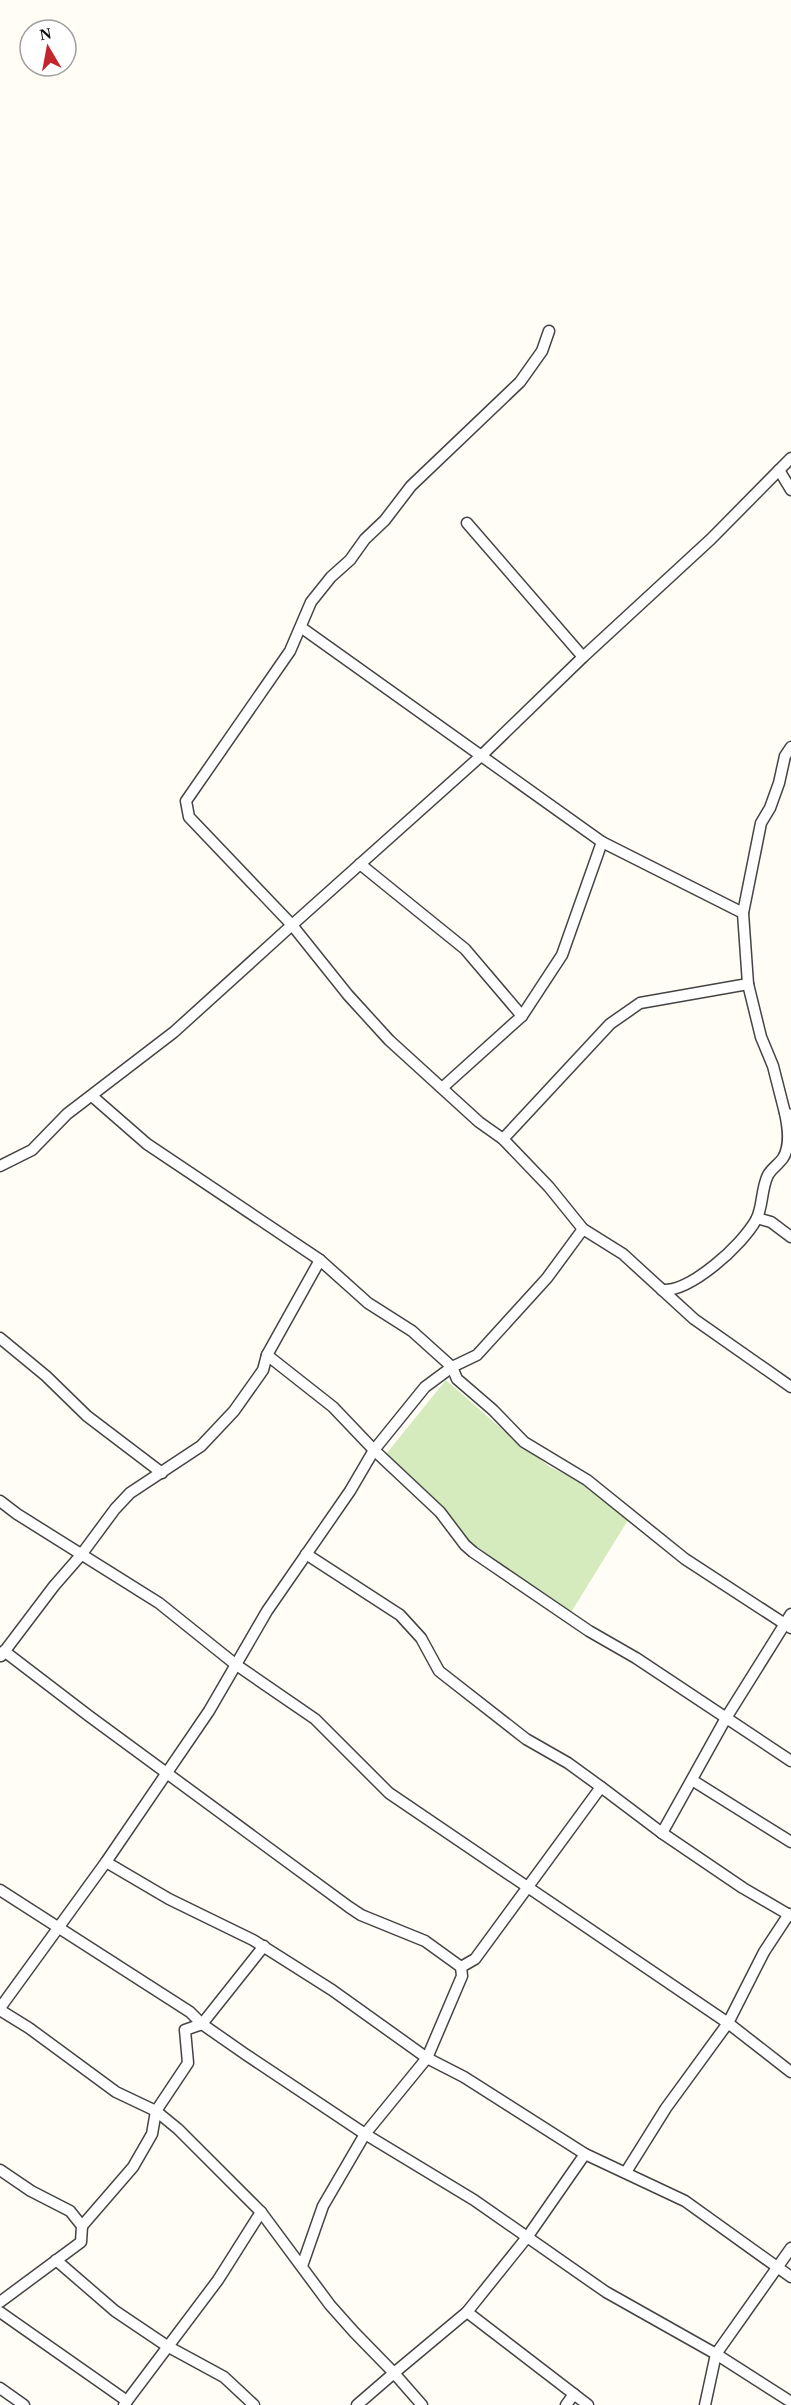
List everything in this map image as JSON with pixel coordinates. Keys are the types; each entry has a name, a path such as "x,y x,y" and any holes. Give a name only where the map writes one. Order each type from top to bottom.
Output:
{"street":[{"path":"549,331 542,351 520,382 411,486 385,520 365,539 350,560 330,577 311,602 302,628 290,651 186,801 189,817 292,925 383,1034 479,1122 503,1139 549,1187 583,1229 622,1254 694,1319 791,1387"},
{"path":"0,1166 32,1150 67,1114 174,1032 482,755 583,657 711,539 791,458"},
{"path":"779,470 791,490"},
{"path":"467,524 583,657"},
{"path":"302,628 602,842 743,913"},
{"path":"662,1290 682,1287 709,1269 745,1237 757,1218 767,1175 784,1156 788,1142 788,1114 773,1065 761,1037 748,984 743,913 761,823 770,808 785,756 791,747"},
{"path":"442,1088 522,1016 562,955 602,842"},
{"path":"360,864 465,949 522,1016"},
{"path":"503,1139 610,1024 629,1009 640,1003 748,984"},
{"path":"92,1096 147,1144 320,1260 368,1303 412,1331 452,1367 457,1379 493,1410 524,1442 556,1463 580,1475 685,1559 788,1627"},
{"path":"757,1218 771,1222 791,1237"},
{"path":"422,2405 348,2326 261,2212 219,2167 156,2111 116,2092 0,2009 106,1862 209,1711 267,1611 350,1491 374,1450 425,1387 452,1367 477,1355 547,1278 583,1229"},
{"path":"302,2266 323,2206 365,2134 427,2058 462,1976 461,1967 425,1941 361,1915 349,1907 2,1654 130,1493 201,1446 234,1411 263,1370 267,1355 320,1260"},
{"path":"0,1338 46,1376 87,1416 162,1473"},
{"path":"267,1355 333,1407 374,1450 440,1512 473,1552 589,1631 636,1658 791,1761"},
{"path":"0,1501 81,1556 159,1603 235,1664 315,1719 390,1793 728,2024 791,2072"},
{"path":"306,1554 400,1615 421,1638 439,1671 526,1739 568,1763 662,1833 743,1888 790,1915 765,1952 728,2024 666,2108 626,2172"},
{"path":"662,1833 726,1718 788,1627 791,1614"},
{"path":"692,1780 791,1842"},
{"path":"461,1967 475,1959 601,1787"},
{"path":"106,1862 169,1899 264,1946 332,1990 427,2058 464,2077 585,2154 685,2201 791,2277"},
{"path":"0,1890 190,2012 202,2024 365,2134 528,2236 606,2292 716,2354 791,2403"},
{"path":"0,2302 81,2242 82,2226 133,2167 152,2134 156,2111 188,2063 186,2030 202,2024 264,1946"},
{"path":"357,2405 467,2312 528,2236 585,2154"},
{"path":"0,2170 31,2191 70,2211 82,2226"},
{"path":"0,2312 126,2403 218,2280 261,2212"},
{"path":"705,2405 716,2354 791,2248"},
{"path":"56,2260 115,2311 167,2346 224,2377 254,2405"},
{"path":"467,2312 588,2405"},
{"path":"0,2388 24,2405"},
{"path":"566,2405 574,2394"}],"green space":[{"path":"446,1380 504,1431 550,1467 580,1481 628,1520 570,1614 466,1540 439,1504 386,1454"}]}
